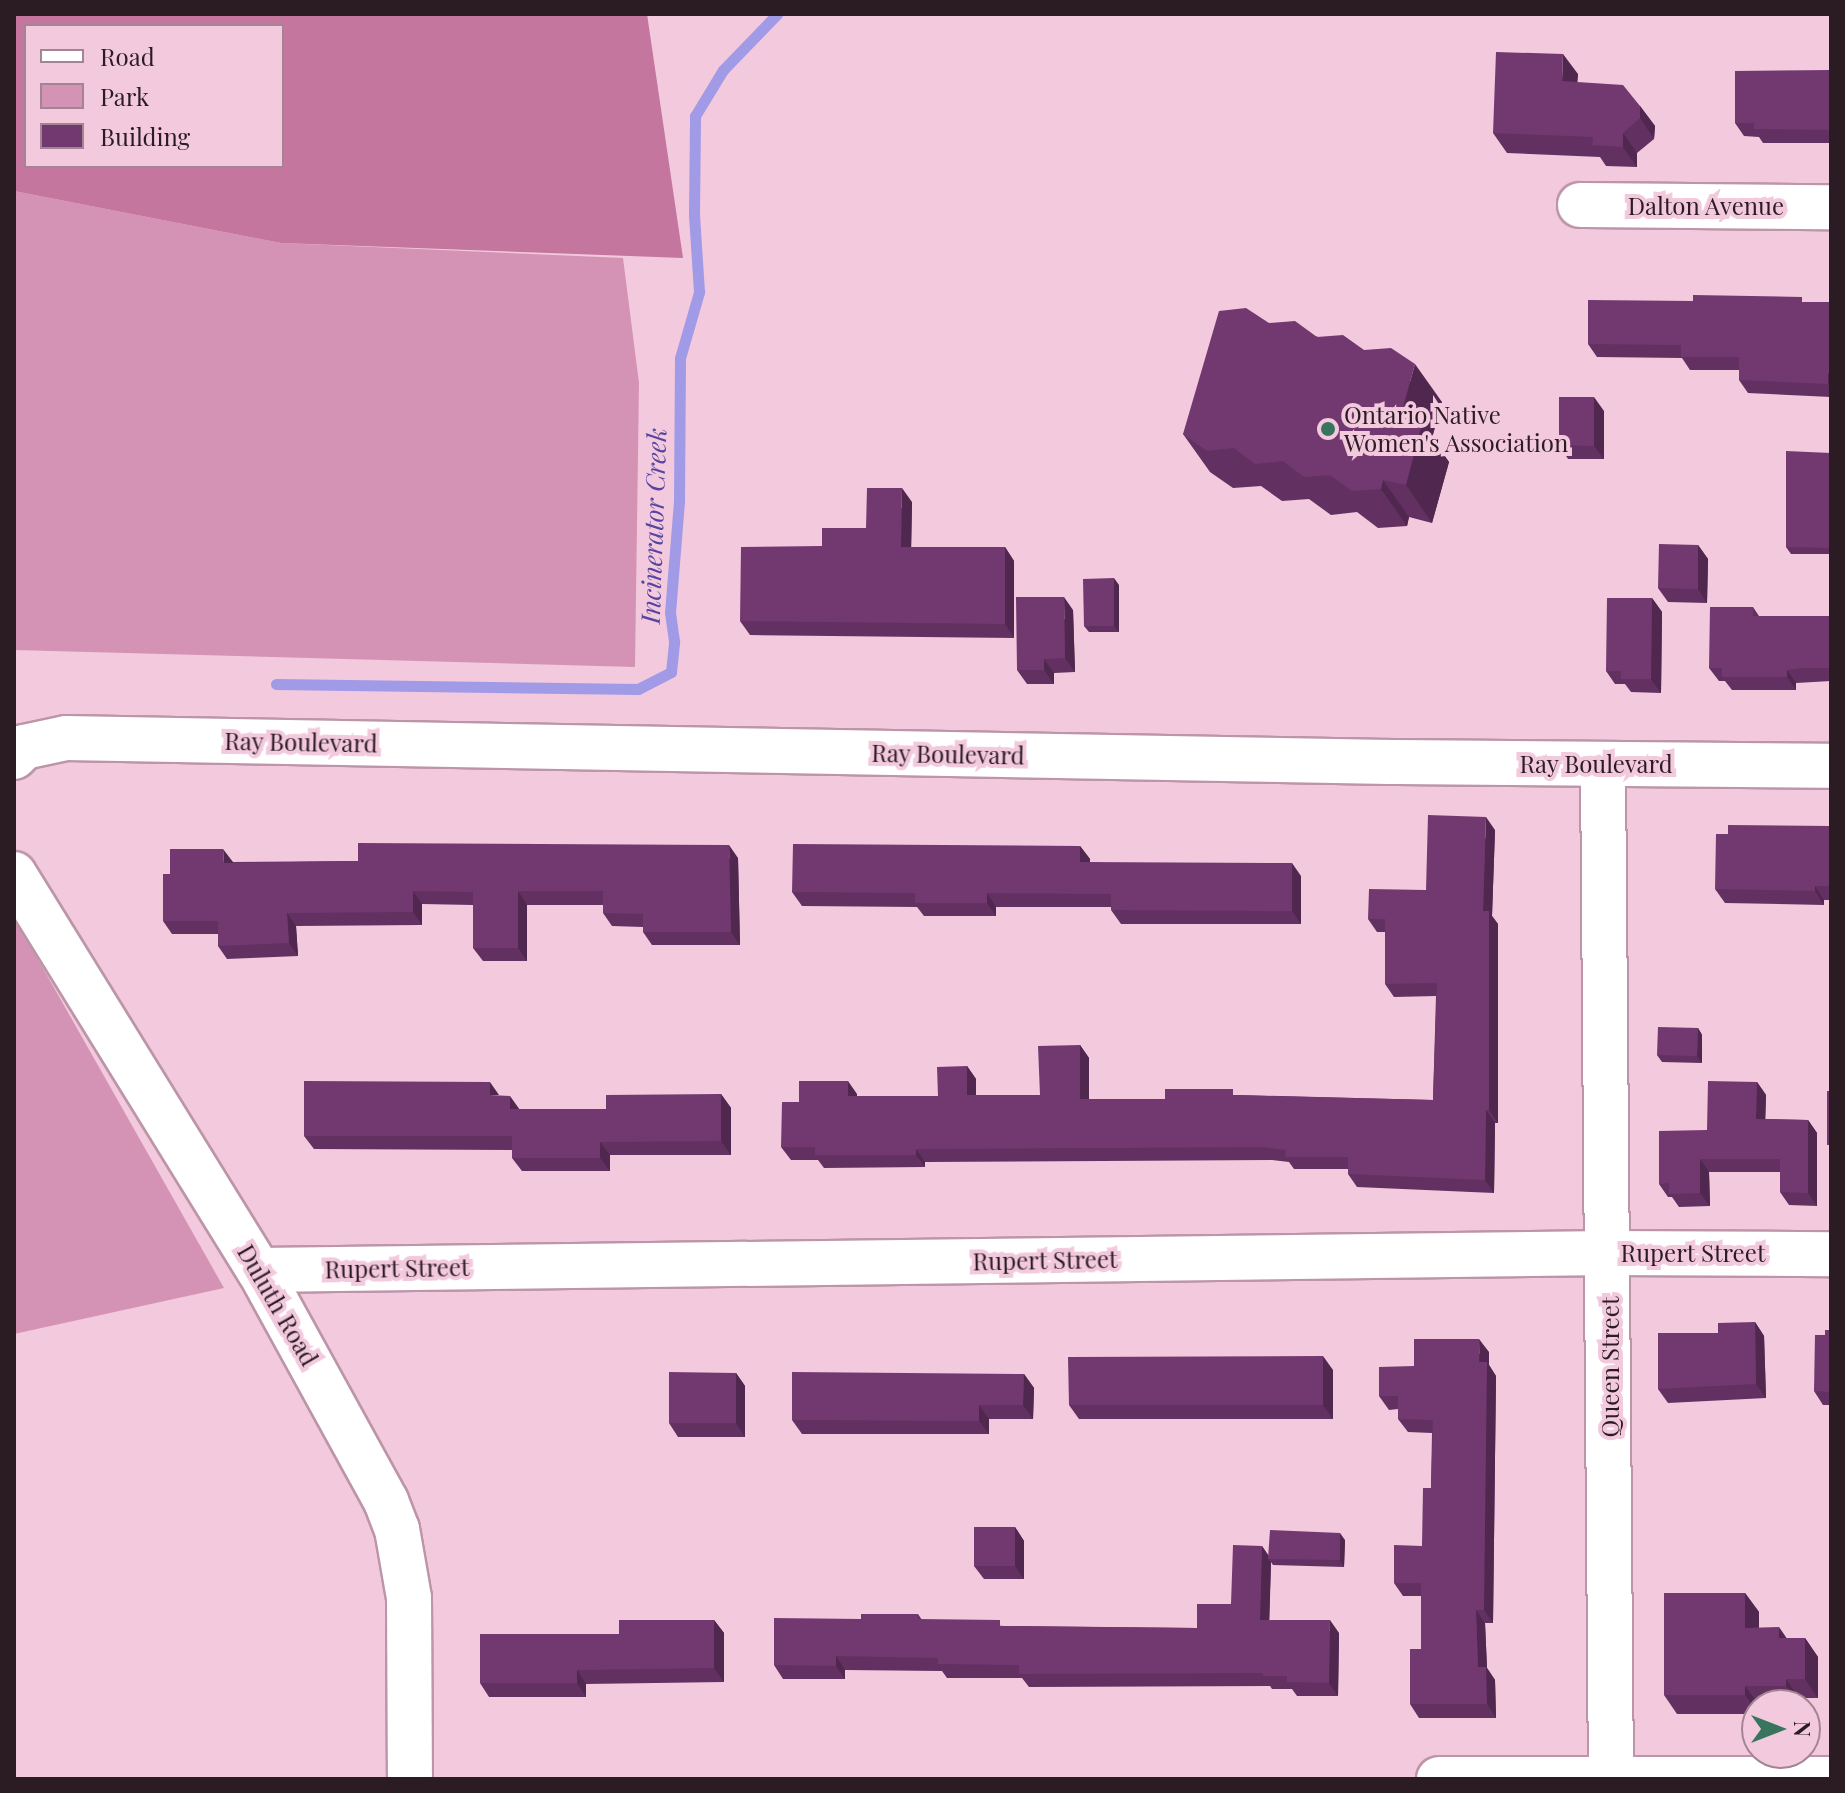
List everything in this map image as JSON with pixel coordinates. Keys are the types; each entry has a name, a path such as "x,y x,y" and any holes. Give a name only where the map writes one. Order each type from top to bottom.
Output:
{"street":[{"name":"Dalton Avenue","path":"1580,205 1831,207"},
{"name":"Ray Boulevard","path":"14,757 24,747 66,738 1603,765 1831,766"},
{"name":"Queen Street","path":"1603,765 1611,1778"},
{"name":"Duluth Road","path":"14,874 259,1270 371,1470 397,1529 409,1598 410,1779"},
{"name":"Rupert Street","path":"259,1270 1609,1253 1831,1254"},
{"path":"1439,1779 1831,1779"}],"green space":[{"path":"14,191 281,243 623,258 639,383 635,667 14,650"},
{"path":"14,917 224,1288 14,1334"}],"shaded area":[{"path":"14,14 647,14 683,258 281,243 14,191"}],"building":[{"path":"1496,52 1563,54 1562,81 1623,85 1640,106 1640,118 1623,133 1623,147 1592,145 1593,137 1493,133"},
{"path":"1831,70 1831,130 1754,129 1754,123 1735,123 1735,71"},
{"path":"1693,295 1802,297 1802,302 1831,302 1831,373 1828,373 1828,384 1739,380 1739,357 1681,357 1681,345 1588,344 1588,300 1693,301"},
{"name":"Ontario Native Women's Association","path":"1246,308 1269,323 1295,321 1317,337 1343,335 1364,350 1391,348 1415,364 1400,418 1422,424 1406,485 1383,480 1381,489 1352,491 1330,475 1304,477 1283,461 1255,464 1234,448 1207,451 1183,434 1219,311"},
{"path":"1559,397 1594,397 1594,446 1559,445"},
{"path":"1786,451 1831,453 1831,548 1786,547"},
{"path":"867,488 902,488 901,547 1005,547 1005,624 740,621 741,547 822,546 822,528 866,528"},
{"path":"1659,544 1698,545 1698,589 1658,588"},
{"path":"1114,578 1114,626 1084,626 1083,579"},
{"path":"1016,597 1064,597 1065,658 1044,659 1044,670 1017,670"},
{"path":"1607,598 1652,598 1651,679 1621,679 1621,671 1606,671"},
{"path":"1710,607 1753,607 1753,616 1830,616 1831,609 1831,668 1787,670 1787,677 1722,677 1722,668 1709,668"},
{"path":"1428,815 1486,817 1483,911 1489,911 1489,1110 1486,1110 1485,1180 1348,1174 1348,1157 1285,1157 1286,1150 1262,1147 916,1149 916,1155 815,1155 815,1147 781,1147 782,1102 799,1102 799,1081 848,1081 848,1096 938,1096 937,1067 967,1066 967,1095 1040,1095 1038,1046 1080,1045 1080,1099 1165,1099 1165,1089 1233,1089 1233,1095 1433,1100 1437,983 1385,984 1385,919 1368,919 1369,889 1426,890"},
{"path":"1728,825 1831,826 1831,886 1815,886 1815,891 1715,889 1716,834 1728,834"},
{"path":"358,843 729,845 731,932 643,932 643,914 603,913 603,891 518,891 518,948 473,948 473,892 413,891 413,912 287,913 289,943 218,946 218,921 163,921 163,874 170,874 170,849 223,849 224,863 358,861"},
{"path":"793,844 1080,846 1080,862 1292,863 1292,911 1111,910 1111,894 987,893 987,903 915,903 915,893 792,892"},
{"path":"1658,1027 1698,1028 1697,1056 1657,1055"},
{"path":"304,1081 490,1082 490,1095 510,1096 510,1109 606,1109 606,1095 721,1094 721,1141 600,1142 600,1158 512,1158 512,1136 304,1136"},
{"path":"1708,1081 1757,1082 1756,1119 1808,1120 1808,1193 1780,1192 1780,1159 1700,1159 1700,1193 1669,1194 1669,1183 1659,1184 1659,1131 1707,1130"},
{"path":"1827,1091 1831,1091 1831,1145 1827,1145"},
{"path":"1755,1322 1756,1384 1658,1389 1658,1333 1718,1333 1718,1323"},
{"path":"1825,1330 1831,1330 1831,1392 1814,1391 1815,1335 1825,1335"},
{"path":"1414,1339 1479,1339 1479,1362 1487,1362 1484,1610 1476,1610 1478,1667 1486,1667 1487,1704 1410,1704 1410,1649 1421,1649 1421,1583 1394,1583 1394,1545 1422,1546 1423,1488 1431,1488 1433,1420 1398,1419 1398,1396 1379,1396 1379,1367 1414,1366"},
{"path":"1323,1356 1323,1405 1069,1405 1068,1357"},
{"path":"669,1372 736,1373 736,1423 669,1423"},
{"path":"792,1372 1024,1374 1023,1405 979,1405 979,1421 792,1420"},
{"path":"1831,1392 1831,1550 1829,1550"},
{"path":"974,1527 1015,1527 1015,1566 974,1566"},
{"path":"1270,1530 1340,1533 1340,1560 1268,1559"},
{"path":"1233,1545 1262,1546 1260,1620 1330,1620 1329,1683 1287,1682 1287,1676 1263,1676 1263,1673 1019,1674 1019,1665 938,1664 938,1658 836,1656 836,1666 774,1665 774,1618 861,1619 861,1614 918,1614 918,1619 1000,1620 1000,1626 1197,1628 1197,1604 1231,1604"},
{"path":"1664,1593 1745,1593 1745,1628 1779,1627 1779,1638 1805,1638 1805,1679 1786,1679 1786,1686 1745,1686 1741,1689 1741,1695 1664,1695"},
{"path":"619,1620 714,1620 714,1668 577,1670 577,1683 480,1683 480,1634 619,1634"}],"waterway":[{"name":"Incinerator Creek","path":"276,684 638,689 671,672 674,641 670,613 679,502 680,358 699,292 694,215 695,116 723,70 777,14"}],"place":[{"name":"Ontario Native Women's Association","path":"1328,429"}]}
